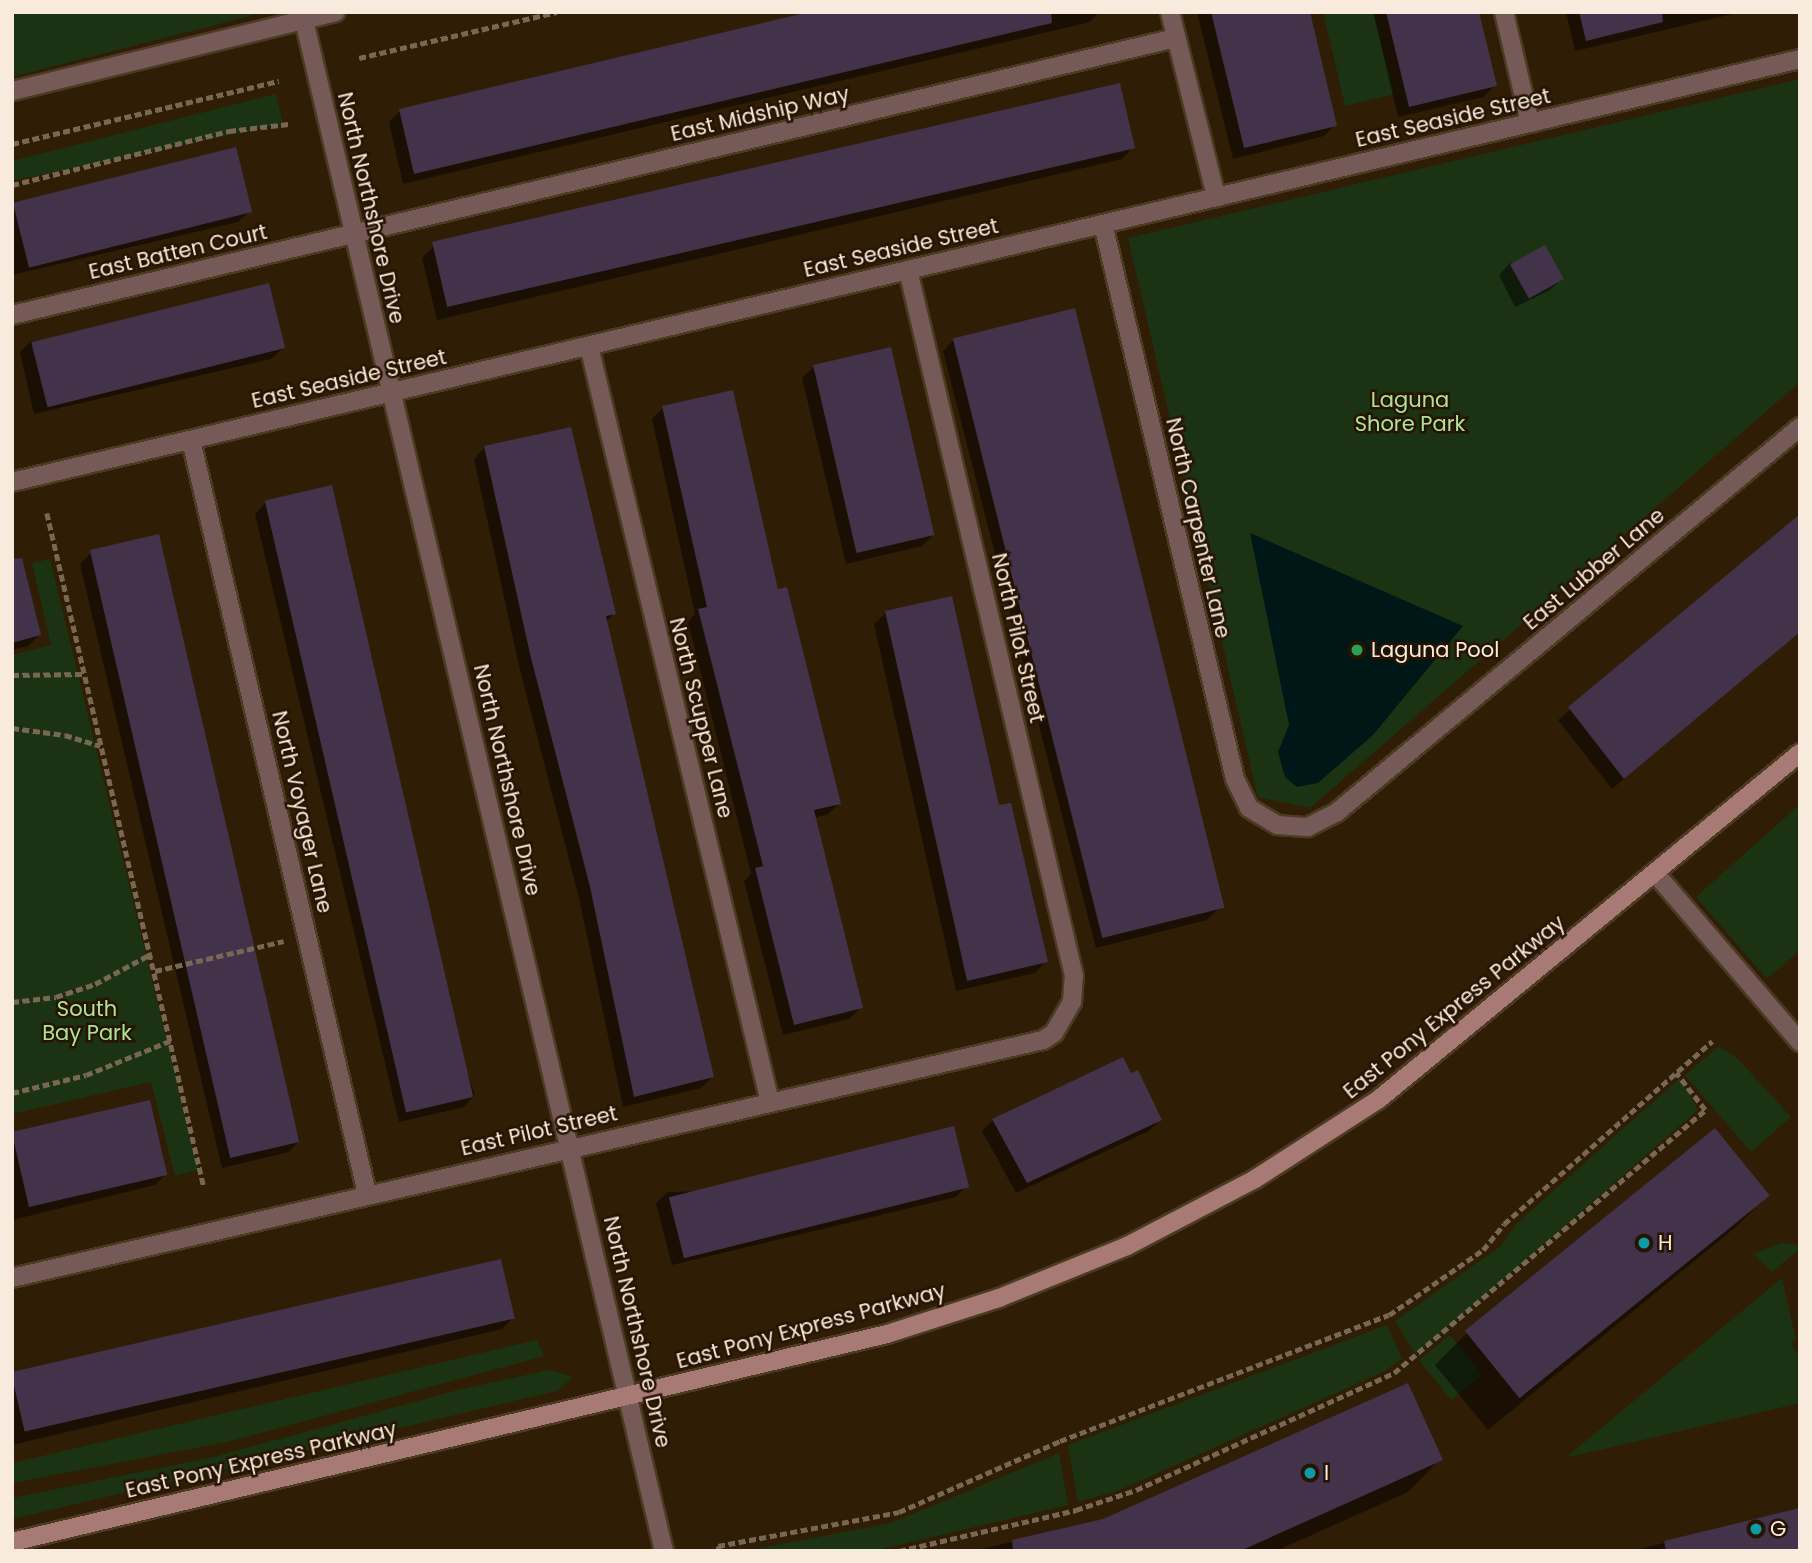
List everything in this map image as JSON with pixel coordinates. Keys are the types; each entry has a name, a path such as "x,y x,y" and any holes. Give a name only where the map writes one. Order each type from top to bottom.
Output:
{"main road":[{"name":"East Pony Express Parkway","path":"12,1542 627,1397 937,1319 1060,1274 1191,1214 1379,1099 1800,753"}],"street":[{"path":"12,91 335,12"},
{"path":"1170,12 1216,197"},
{"path":"1504,12 1530,123"},
{"name":"North Northshore Drive","path":"304,20 571,1146 664,1551"},
{"name":"East Midship Way","path":"354,234 1176,38"},
{"name":"East Seaside Street","path":"12,482 1800,60"},
{"name":"North Carpenter Lane","path":"1103,224 1235,779 1249,808 1277,825"},
{"name":"East Batten Court","path":"12,315 354,234"},
{"name":"North Pilot Street","path":"908,270 1074,976 1066,1015"},
{"name":"North Scupper Lane","path":"589,346 770,1101"},
{"name":"East Lubber Lane","path":"1277,825 1308,827 1336,812 1800,427"},
{"name":"North Voyager Lane","path":"191,440 368,1195"},
{"path":"1655,873 1800,1042"},
{"name":"East Pilot Street","path":"12,1278 571,1146 1043,1040 1066,1015"}],"path":[{"path":"359,58 557,12"},
{"path":"12,144 279,81"},
{"path":"12,185 229,131 289,124"},
{"path":"47,513 204,1187"},
{"path":"12,675 84,674"},
{"path":"12,728 65,735 101,746"},
{"path":"155,971 307,936"},
{"path":"12,1002 56,998 95,984 151,954"},
{"path":"12,1093 86,1075 172,1041"},
{"path":"719,1551 718,1546 899,1512 1060,1441 1389,1315 1483,1250 1504,1224 1712,1041"},
{"path":"899,1551 1076,1510 1136,1490 1394,1373 1705,1110 1676,1073"}],"green space":[{"path":"12,12 266,12 12,77"},
{"path":"1323,12 1374,12 1394,94 1345,106"},
{"name":"Laguna Shore Park","path":"1800,79 1800,382 1310,808 1258,797 1128,238"},
{"path":"276,94 283,124 12,181 12,161"},
{"name":"South Bay Park","path":"50,559 198,1170 175,1176 151,1082 12,1114 12,655 51,645 32,563"},
{"path":"1800,804 1800,950 1767,979 1696,897"},
{"path":"1719,1046 1738,1059 1791,1117 1751,1152 1685,1075"},
{"path":"1680,1078 1698,1110 1416,1355 1395,1321 1501,1246 1515,1225"},
{"path":"1781,1243 1796,1244 1800,1249 1772,1272 1753,1254"},
{"path":"1782,1278 1796,1340 1792,1341 1794,1350 1800,1353 1800,1403 1565,1458"},
{"path":"1387,1325 1402,1359 1385,1371 1120,1490 1078,1502 1068,1445"},
{"path":"1450,1335 1482,1375 1451,1400 1419,1360"},
{"path":"537,1340 544,1356 227,1442 12,1483 12,1463"},
{"path":"549,1370 573,1377 557,1391 12,1519 12,1498 214,1457 458,1390"},
{"path":"1059,1453 1068,1505 873,1551 744,1551 891,1523"}],"shaded area":[{"name":"Laguna Pool","path":"1250,533 1463,626 1373,735 1318,783 1297,787 1285,777 1278,752 1289,725"}],"building":[{"path":"809,12 1051,12 1052,23 414,174 399,109"},
{"path":"1211,12 1310,12 1337,126 1244,148"},
{"path":"1386,12 1479,12 1497,86 1409,107"},
{"path":"1579,12 1662,12 1663,22 1586,41"},
{"path":"1120,83 1135,148 447,307 432,242"},
{"path":"236,147 252,212 29,268 13,203"},
{"path":"1545,245 1564,279 1529,299 1510,264"},
{"path":"269,283 285,348 47,407 31,342"},
{"path":"1075,308 1225,908 1102,938 953,338"},
{"path":"891,347 934,535 856,553 813,365"},
{"path":"733,390 778,589 787,587 841,804 814,810 863,1008 794,1025 755,868 763,866 698,609 707,607 662,406"},
{"path":"571,427 616,614 606,616 714,1077 634,1097 590,887 530,654 484,446"},
{"path":"332,485 473,1097 406,1112 265,501"},
{"path":"1800,514 1800,632 1624,779 1568,707"},
{"path":"159,534 299,1142 230,1158 90,550"},
{"path":"22,558 41,635 12,643 12,559"},
{"path":"952,596 999,805 1011,803 1048,962 967,981 885,611"},
{"path":"1123,1057 1131,1073 1138,1070 1162,1120 1027,1183 992,1119"},
{"path":"150,1100 167,1175 29,1207 12,1132"},
{"path":"954,1126 969,1187 684,1258 669,1197"},
{"name":"H","path":"1715,1128 1770,1196 1520,1398 1465,1331"},
{"path":"501,1259 515,1318 25,1432 12,1372"},
{"name":"I","path":"1408,1383 1443,1460 1240,1551 1013,1551 1012,1540 1103,1519"},
{"name":"G","path":"1800,1508 1800,1551 1666,1551 1664,1541"}],"place":[{"name":"Laguna Pool","path":"1357,650"},
{"name":"H","path":"1644,1243"},
{"name":"I","path":"1310,1473"},
{"name":"G","path":"1756,1529"}]}
